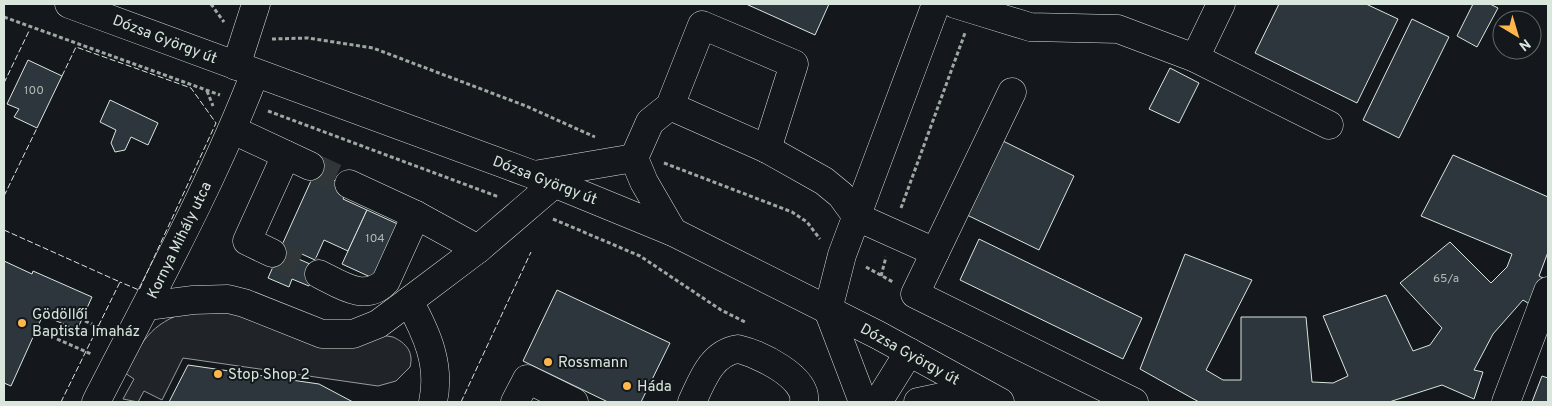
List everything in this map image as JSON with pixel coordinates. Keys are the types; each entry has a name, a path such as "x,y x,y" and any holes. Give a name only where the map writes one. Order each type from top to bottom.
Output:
{"street":[{"name":"Dózsa György út","path":"70,4 544,179 673,232 909,352 975,390 1000,402"},
{"name":"Kornya Mihály utca","path":"96,402 147,306 233,130 244,102 245,70 256,4"},
{"path":"863,402 828,310 842,255 936,4"},
{"path":"1195,58 1221,4"},
{"path":"964,7 1030,28 1118,29 1195,58 1329,126"},
{"path":"673,232 644,182 636,156 650,122 670,106 702,24 794,64 767,150"},
{"path":"1012,92 915,294 1134,402"},
{"path":"670,106 767,150 824,181 841,195 857,217 935,252"},
{"path":"233,130 298,161 247,241 272,253"},
{"path":"147,306 193,300 228,299 244,303 322,334 338,336 366,330 409,302 478,249 527,208 544,179 636,156"},
{"path":"349,184 416,215 478,249"},
{"path":"319,274 355,291 366,293 379,289 386,281 416,215"},
{"path":"1506,402 1548,291"},
{"path":"409,302 418,317 434,358 436,388 433,402"},
{"path":"692,402 712,363 726,352 738,348 796,379 805,392 804,402"},
{"path":"878,402 909,352"},
{"path":"918,402 975,390"},
{"path":"521,391 574,402"}],"path":[{"path":"882,276 892,234 964,7"},
{"path":"4,17 207,91 244,102 527,208 640,256 721,310 746,322"},
{"path":"308,38 373,48 526,106 636,156 792,212 807,222"},
{"path":"57,339 95,355"}],"shaded area":[{"path":"205,305 393,337 402,342 410,352 410,367 396,381 378,386 183,358 162,400 144,391 138,402 123,399 134,379 125,373 140,346 148,336 156,328 175,316"}],"building":[{"path":"746,4 829,4 815,35"},
{"path":"1279,4 1366,4 1398,19 1357,103 1255,53"},
{"path":"1473,4 1490,4 1498,8 1497,10 1492,10 1492,19 1477,47 1457,36"},
{"path":"1412,19 1449,37 1399,138 1363,120"},
{"path":"28,60 62,76 37,128 14,117 19,109 7,104"},
{"path":"1170,68 1199,83 1179,123 1149,109"},
{"path":"110,100 158,123 148,145 131,137 125,150 115,152 111,143 116,130 100,122"},
{"path":"1003,141 1074,176 1039,250 967,215"},
{"path":"1453,155 1548,197 1548,252 1539,276 1547,280 1531,305 1523,300 1493,334 1474,370 1483,372 1474,399 1442,385 1389,402 1199,402 1140,369 1185,254 1252,280 1206,370 1223,380 1241,380 1241,317 1306,317 1312,382 1333,383 1348,376 1323,316 1386,295 1413,351 1430,345 1442,328 1400,283 1450,242 1491,283 1507,267 1512,254 1421,216"},
{"path":"315,172 349,187 343,199 367,210 348,251 324,240 315,260 282,245"},
{"path":"367,210 402,226 377,280 342,264"},
{"path":"979,239 1142,318 1123,359 960,280"},
{"path":"280,251 317,267 309,286 292,279 289,287 268,278"},
{"name":"Gödöllői Baptista Imaház","path":"4,261 32,274 33,271 92,297 77,330 43,315 11,386 4,383"},
{"path":"557,290 670,343 641,402 608,402 523,361"},
{"name":"Stop Shop 2","path":"188,365 319,384 353,402 169,402"},
{"path":"1542,376 1548,378 1548,402 1532,402"}],"tunnel":[{"path":"310,166 349,184"},
{"path":"272,253 319,274"}],"fence":[{"path":"4,83 29,31"},
{"path":"62,76 76,47 191,88 216,123 139,290 120,282"},
{"path":"4,196 37,128"},
{"path":"4,230 120,282 61,402"},
{"path":"461,402 531,252"}],"place":[{"name":"Gödöllői Baptista Imaház","path":"22,323"},
{"name":"Rossmann","path":"548,362"},
{"name":"Stop Shop 2","path":"218,374"},
{"name":"Háda","path":"627,386"}]}
